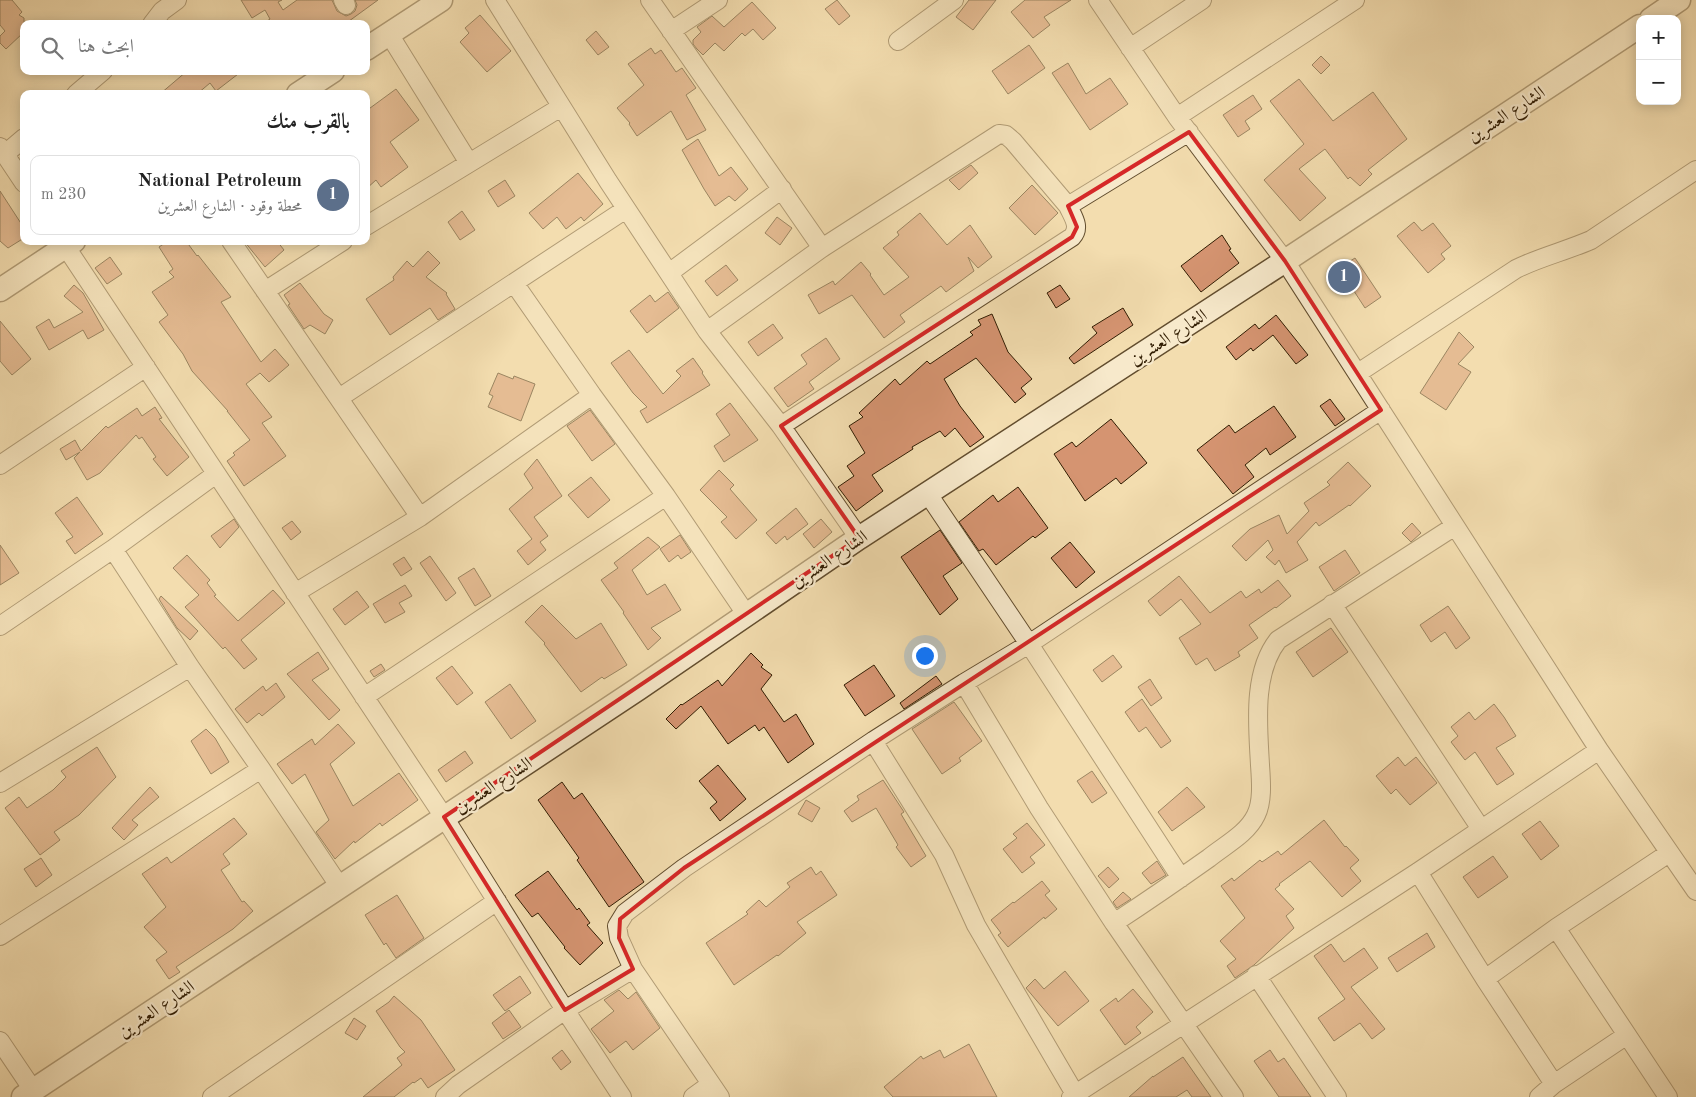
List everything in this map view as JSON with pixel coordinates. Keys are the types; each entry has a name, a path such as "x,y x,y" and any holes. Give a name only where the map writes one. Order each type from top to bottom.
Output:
{"street":[{"path":"155,20 162,11 177,0"},
{"path":"370,46 441,0"},
{"path":"495,0 626,209 707,331 781,426 859,538"},
{"path":"650,0 822,248"},
{"path":"671,31 718,0"},
{"path":"898,41 954,0"},
{"path":"1098,0 1177,117 1285,260 1599,750 1696,890"},
{"path":"1130,48 1202,0"},
{"path":"1177,117 1356,0"},
{"path":"1657,15 1679,0"},
{"name":"الشارع العشرين","path":"25,1095 638,689 859,538 1636,29"},
{"path":"389,34 468,163"},
{"path":"81,90 98,75"},
{"path":"304,90 326,75"},
{"path":"370,218 468,163 561,107"},
{"path":"1068,206 1190,132"},
{"path":"707,331 822,248 999,134 1006,135 1013,141 1068,206 1077,227 1072,237 781,426"},
{"path":"20,140 2,150 20,177"},
{"path":"1358,373 1516,269 1536,259 1591,240 1696,170"},
{"path":"669,273 782,189"},
{"path":"339,398 626,209"},
{"path":"0,290 64,245"},
{"path":"68,245 216,474 444,817 622,1097"},
{"path":"234,245 420,517"},
{"path":"265,291 337,245"},
{"path":"514,283 592,395 666,496 746,614"},
{"path":"0,465 146,367"},
{"path":"295,593 420,517 592,395"},
{"path":"693,1097 715,1090 633,970 619,938 617,926 625,913 684,868 873,742 964,682 1029,644 1381,410"},
{"path":"0,626 113,549 216,474"},
{"path":"928,494 1029,644 1180,878"},
{"path":"364,697 666,496"},
{"path":"1114,923 1245,831 1257,814 1261,781 1258,714 1260,691 1270,651 1278,640 1455,526"},
{"path":"113,549 190,667 340,887"},
{"path":"1332,604 1481,828"},
{"path":"0,783 190,667"},
{"path":"964,682 1039,808 1114,923 1234,1097"},
{"path":"873,742 944,855 976,925 1073,1096 1256,975 1418,872 1599,750"},
{"path":"0,936 261,769"},
{"path":"1485,979 1556,928 1669,853"},
{"path":"1418,872 1554,1084"},
{"path":"212,1097 497,901"},
{"path":"1556,928 1668,1097"},
{"path":"456,1093 565,1010 633,970"},
{"path":"1256,975 1337,1097"},
{"path":"1539,1097 1554,1084 1627,1035"},
{"path":"0,1041 25,1095"}],"highlighted area":[{"path":"1189,132 1285,261 1381,410 684,868 620,919 619,938 633,969 565,1010 444,817 859,538 781,426 1072,237 1077,227 1068,206"}],"building":[{"path":"0,0 12,0 22,12 19,15 24,20 20,20 20,36 6,49 0,43 0,36 5,31 0,25"},
{"path":"241,0 282,0 278,2 283,10 297,0 332,0 337,11 346,16 355,11 357,5 355,0 378,0 350,20 269,20 270,19 265,10 252,18"},
{"path":"837,0 850,16 839,25 825,9"},
{"path":"969,0 996,0 973,30 956,17"},
{"path":"1025,0 1071,0 1044,17 1050,25 1033,38 1011,12"},
{"path":"752,2 776,28 763,40 753,29 745,36 742,33 724,51 715,43 703,55 693,44 693,40 701,32 697,27 712,16 724,27"},
{"path":"480,15 511,51 487,72 460,42 469,33 465,28"},
{"path":"596,31 609,47 598,55 586,40"},
{"path":"1029,45 1045,68 1008,94 992,71"},
{"path":"651,48 655,54 661,50 676,72 682,68 696,88 686,95 706,130 687,140 671,111 637,136 630,123 617,108 644,85 628,64"},
{"path":"1321,56 1330,65 1321,74 1312,65"},
{"path":"1068,63 1086,94 1110,78 1128,104 1090,130 1052,73"},
{"path":"182,75 237,75 217,90 210,83 202,90 165,90"},
{"path":"1299,79 1333,121 1373,92 1407,139 1368,170 1372,174 1360,186 1350,177 1348,179 1325,149 1299,169 1326,198 1300,221 1264,180 1304,144 1270,101"},
{"path":"396,89 419,120 390,142 408,167 381,187 376,180 370,185 370,108"},
{"path":"1253,95 1262,109 1245,121 1250,129 1238,137 1223,115"},
{"path":"698,139 719,176 731,167 748,189 735,201 729,196 715,206 704,189 682,150"},
{"path":"971,165 978,173 959,190 949,180"},
{"path":"578,173 603,204 584,221 581,217 566,229 557,217 543,229 529,213"},
{"path":"505,180 515,196 498,207 488,191"},
{"path":"1032,185 1058,213 1035,235 1009,208"},
{"path":"0,191 20,222 20,240 8,248 0,241"},
{"path":"462,211 475,230 460,240 448,222"},
{"path":"920,213 947,245 970,225 992,257 978,268 968,257 974,271 946,292 941,286 900,315 905,322 884,338 852,295 819,314 808,295 833,281 835,285 861,262 884,295 909,277 883,248 899,235 897,232"},
{"path":"777,217 792,228 780,245 765,233"},
{"path":"1414,222 1422,231 1433,223 1451,246 1441,254 1445,259 1428,273 1397,236"},
{"path":"1222,235 1231,249 1229,250 1239,263 1201,292 1181,266"},
{"path":"162,245 189,245 231,297 221,302 261,362 275,349 289,365 269,382 260,373 246,384 272,417 262,423 286,456 244,486 227,461 235,455 233,453 250,440 228,411 192,371 183,354 159,322 168,315 152,292 174,277 169,272 173,269 159,247"},
{"path":"247,245 280,245 284,250 265,267"},
{"path":"428,251 440,263 426,277 447,293 455,309 438,320 430,308 390,335 366,299 394,280 393,277 407,261 413,267"},
{"path":"110,257 122,274 107,284 95,268"},
{"path":"1355,258 1381,297 1365,308 1339,268"},
{"path":"726,265 738,280 717,296 705,281"},
{"path":"300,283 324,314 333,320 325,334 310,325 304,329 288,305 290,304 284,295"},
{"path":"74,285 83,293 104,330 88,339 83,330 49,350 36,327 49,319 54,328 83,312 64,296"},
{"path":"1060,285 1070,299 1056,308 1047,293"},
{"path":"668,292 679,308 647,333 630,311 650,295 655,302"},
{"path":"1123,308 1133,325 1074,364 1069,358 1097,333 1092,327"},
{"path":"992,314 1008,352 1032,379 1021,388 1026,394 1015,403 976,358 944,379 960,406 984,437 970,447 955,428 945,437 940,431 912,447 913,449 872,475 883,491 856,511 838,487 854,476 847,466 865,453 849,426 863,417 859,413 895,379 900,385 927,361 930,364 973,335 970,332 981,325 978,320"},
{"path":"1276,315 1308,355 1296,364 1273,335 1253,351 1251,348 1236,360 1226,347 1255,324 1259,329"},
{"path":"0,321 31,359 12,375 0,361"},
{"path":"773,324 783,338 758,356 748,342"},
{"path":"1459,332 1474,347 1458,364 1471,372 1446,410 1420,393"},
{"path":"826,338 840,359 809,382 814,389 788,407 774,388 807,364 801,355"},
{"path":"629,350 663,394 681,376 676,371 693,358 710,385 647,423 640,411 647,407 633,393 611,363"},
{"path":"498,373 513,379 514,376 535,384 521,421 488,407 493,396 489,394"},
{"path":"1330,399 1345,419 1335,426 1320,406"},
{"path":"730,403 758,440 724,462 714,446 730,435 716,414"},
{"path":"1274,406 1296,437 1270,455 1266,448 1245,465 1254,477 1233,494 1197,450 1229,425 1235,433"},
{"path":"155,407 162,418 159,419 189,457 167,476 153,459 156,457 142,437 139,439 136,435 100,473 87,480 74,458 80,452 66,460 60,449 75,440 81,451 106,426 108,428 137,408 142,416"},
{"path":"590,410 615,444 592,461 567,426"},
{"path":"1111,419 1147,463 1121,484 1116,478 1085,501 1054,454 1072,442 1076,447"},
{"path":"537,459 562,496 534,517 548,536 540,542 546,550 528,565 517,551 532,539 509,509 533,488 524,474"},
{"path":"1348,462 1371,486 1350,506 1319,526 1316,522 1297,542 1308,560 1286,573 1279,560 1275,565 1266,557 1273,550 1268,540 1246,561 1232,546 1250,529 1279,515 1287,534 1309,511 1304,503 1330,485 1327,482"},
{"path":"719,470 734,485 730,489 757,520 736,539 721,522 727,517 700,490"},
{"path":"591,477 610,500 588,518 568,495"},
{"path":"1018,487 1048,528 1035,538 1033,536 996,565 983,549 979,551 959,522 993,495 998,502"},
{"path":"77,497 103,534 75,554 66,541 73,537 55,513"},
{"path":"796,508 808,524 787,540 785,536 776,544 766,533"},
{"path":"234,519 239,527 220,548 211,536"},
{"path":"821,519 832,532 814,548 803,534"},
{"path":"292,521 301,532 291,540 282,528"},
{"path":"1412,523 1421,533 1411,542 1402,533"},
{"path":"940,530 962,563 943,576 958,599 940,615 901,557"},
{"path":"680,535 691,552 681,559 678,555 669,562 660,549"},
{"path":"648,537 660,547 632,570 647,595 665,584 681,610 651,628 661,638 648,650 601,580 618,568 614,563"},
{"path":"1070,542 1095,572 1076,588 1051,558"},
{"path":"0,545 19,573 0,585"},
{"path":"1345,550 1360,573 1334,591 1319,567"},
{"path":"187,555 210,580 207,583 216,595 214,596 238,621 273,590 285,603 241,640 257,659 244,669 185,607 199,595 173,568"},
{"path":"430,556 456,593 446,601 420,563"},
{"path":"404,557 412,569 401,576 393,564"},
{"path":"474,568 491,596 475,606 458,578"},
{"path":"1179,576 1210,613 1241,591 1246,598 1259,589 1261,593 1278,580 1291,596 1249,625 1258,638 1238,652 1240,656 1215,671 1207,658 1196,665 1179,638 1201,624 1181,599 1160,616 1148,601"},
{"path":"405,585 412,596 399,603 405,612 385,623 373,604"},
{"path":"357,591 369,607 345,625 333,609"},
{"path":"161,596 198,631 190,640 177,628 159,599"},
{"path":"542,605 576,639 601,623 627,665 604,679 602,677 581,692 545,643 525,622"},
{"path":"1448,606 1470,638 1456,649 1445,632 1431,642 1420,625"},
{"path":"1331,628 1348,652 1313,677 1296,652"},
{"path":"318,652 329,669 312,680 340,710 329,720 287,674"},
{"path":"751,653 763,665 761,667 772,675 761,689 784,722 796,714 814,744 788,763 764,727 759,731 755,725 728,744 701,706 676,729 666,719 681,704 718,680 722,686"},
{"path":"1113,655 1122,667 1102,682 1093,670"},
{"path":"381,664 385,670 374,677 370,671"},
{"path":"874,665 895,696 865,716 844,685"},
{"path":"452,666 473,693 457,705 436,678"},
{"path":"936,676 942,684 904,709 900,703"},
{"path":"1150,679 1162,698 1151,706 1138,687"},
{"path":"276,683 285,697 262,716 259,713 247,723 235,709 263,686 266,691"},
{"path":"510,684 536,721 511,739 485,702"},
{"path":"1142,699 1171,741 1161,748 1146,727 1139,732 1125,712"},
{"path":"954,702 982,741 959,758 961,761 942,774 912,729"},
{"path":"1494,704 1516,736 1496,748 1514,774 1497,785 1475,752 1465,760 1451,742 1458,736 1451,727 1469,712 1475,720"},
{"path":"338,724 355,743 330,764 353,806 399,773 418,800 382,826 380,823 355,843 354,841 335,859 316,832 329,820 305,774 292,784 277,764 312,739 315,745"},
{"path":"206,729 215,738 229,762 211,774 191,741"},
{"path":"97,747 116,777 79,815 54,832 60,840 40,855 5,808 19,797 27,808 53,790 66,777 61,771"},
{"path":"465,751 473,763 446,782 438,770"},
{"path":"1398,757 1405,766 1416,757 1437,783 1410,805 1396,789 1391,794 1376,776"},
{"path":"718,765 746,799 720,821 710,808 717,802 699,781"},
{"path":"1092,771 1107,793 1092,803 1077,781"},
{"path":"883,780 904,812 901,814 926,856 911,867 896,847 898,845 876,808 852,822 844,811 859,800 857,796"},
{"path":"562,782 574,799 582,793 644,882 609,907 577,860 579,858 538,800"},
{"path":"150,787 159,797 132,820 138,825 124,840 112,828"},
{"path":"1187,787 1205,807 1172,831 1158,812"},
{"path":"806,800 820,808 812,822 798,814"},
{"path":"234,818 247,834 223,854 230,864 221,870 242,902 244,901 253,911 233,929 176,967 180,972 169,979 156,960 167,952 144,927 166,907 142,874 167,857 171,863"},
{"path":"1324,820 1345,847 1359,860 1350,868 1361,881 1342,897 1310,861 1279,884 1275,889 1294,909 1286,916 1294,928 1254,965 1235,978 1227,966 1236,959 1220,941 1245,918 1221,886 1232,878 1234,881 1260,860 1262,862 1278,851 1281,855"},
{"path":"1540,821 1559,846 1541,860 1522,834"},
{"path":"1027,823 1045,845 1030,857 1035,863 1022,873 1003,849 1017,838 1013,834"},
{"path":"1493,856 1508,877 1478,898 1463,877"},
{"path":"41,858 52,875 36,887 24,869"},
{"path":"1157,861 1166,875 1151,884 1142,873"},
{"path":"811,867 816,875 821,871 837,895 797,922 806,933 778,956 734,985 706,943 748,914 746,912 759,900 766,907 790,887 787,883"},
{"path":"1108,867 1119,879 1109,888 1098,876"},
{"path":"548,871 577,910 579,908 590,923 587,925 603,943 580,965 564,948 538,913 532,917 515,895"},
{"path":"1042,881 1050,891 1045,895 1057,909 1045,919 1044,917 1008,947 998,935 1001,933 991,920"},
{"path":"1123,892 1131,899 1117,908 1113,902"},
{"path":"397,895 424,938 396,958 386,943 384,945 365,915"},
{"path":"1427,933 1435,947 1397,972 1388,958"},
{"path":"1331,944 1344,962 1364,948 1378,968 1351,987 1385,1029 1372,1039 1360,1023 1334,1041 1318,1018 1345,999 1314,956"},
{"path":"1065,971 1089,1001 1058,1026 1026,988 1035,979 1044,989"},
{"path":"520,976 531,993 505,1011 493,995"},
{"path":"1133,989 1153,1012 1136,1027 1141,1033 1125,1045 1100,1010 1116,998 1118,1002"},
{"path":"619,990 628,999 636,992 660,1028 633,1050 626,1041 610,1053 591,1029 614,1011 604,1000"},
{"path":"394,996 421,1020 455,1070 428,1088 421,1078 394,1097 363,1097 402,1065 397,1058 405,1052 376,1011"},
{"path":"509,1010 521,1027 503,1039 492,1023"},
{"path":"354,1018 366,1026 357,1040 345,1033"},
{"path":"969,1044 997,1097 893,1097 884,1087 921,1056 923,1059 940,1050 944,1058"},
{"path":"562,1050 571,1062 561,1070 552,1058"},
{"path":"1270,1050 1278,1062 1284,1058 1311,1097 1279,1097 1254,1061"},
{"path":"1183,1057 1211,1097 1192,1097 1187,1090 1176,1097 1129,1097 1153,1076"}],"place":[{"name":"National Petroleum","path":"1344,277"}]}
